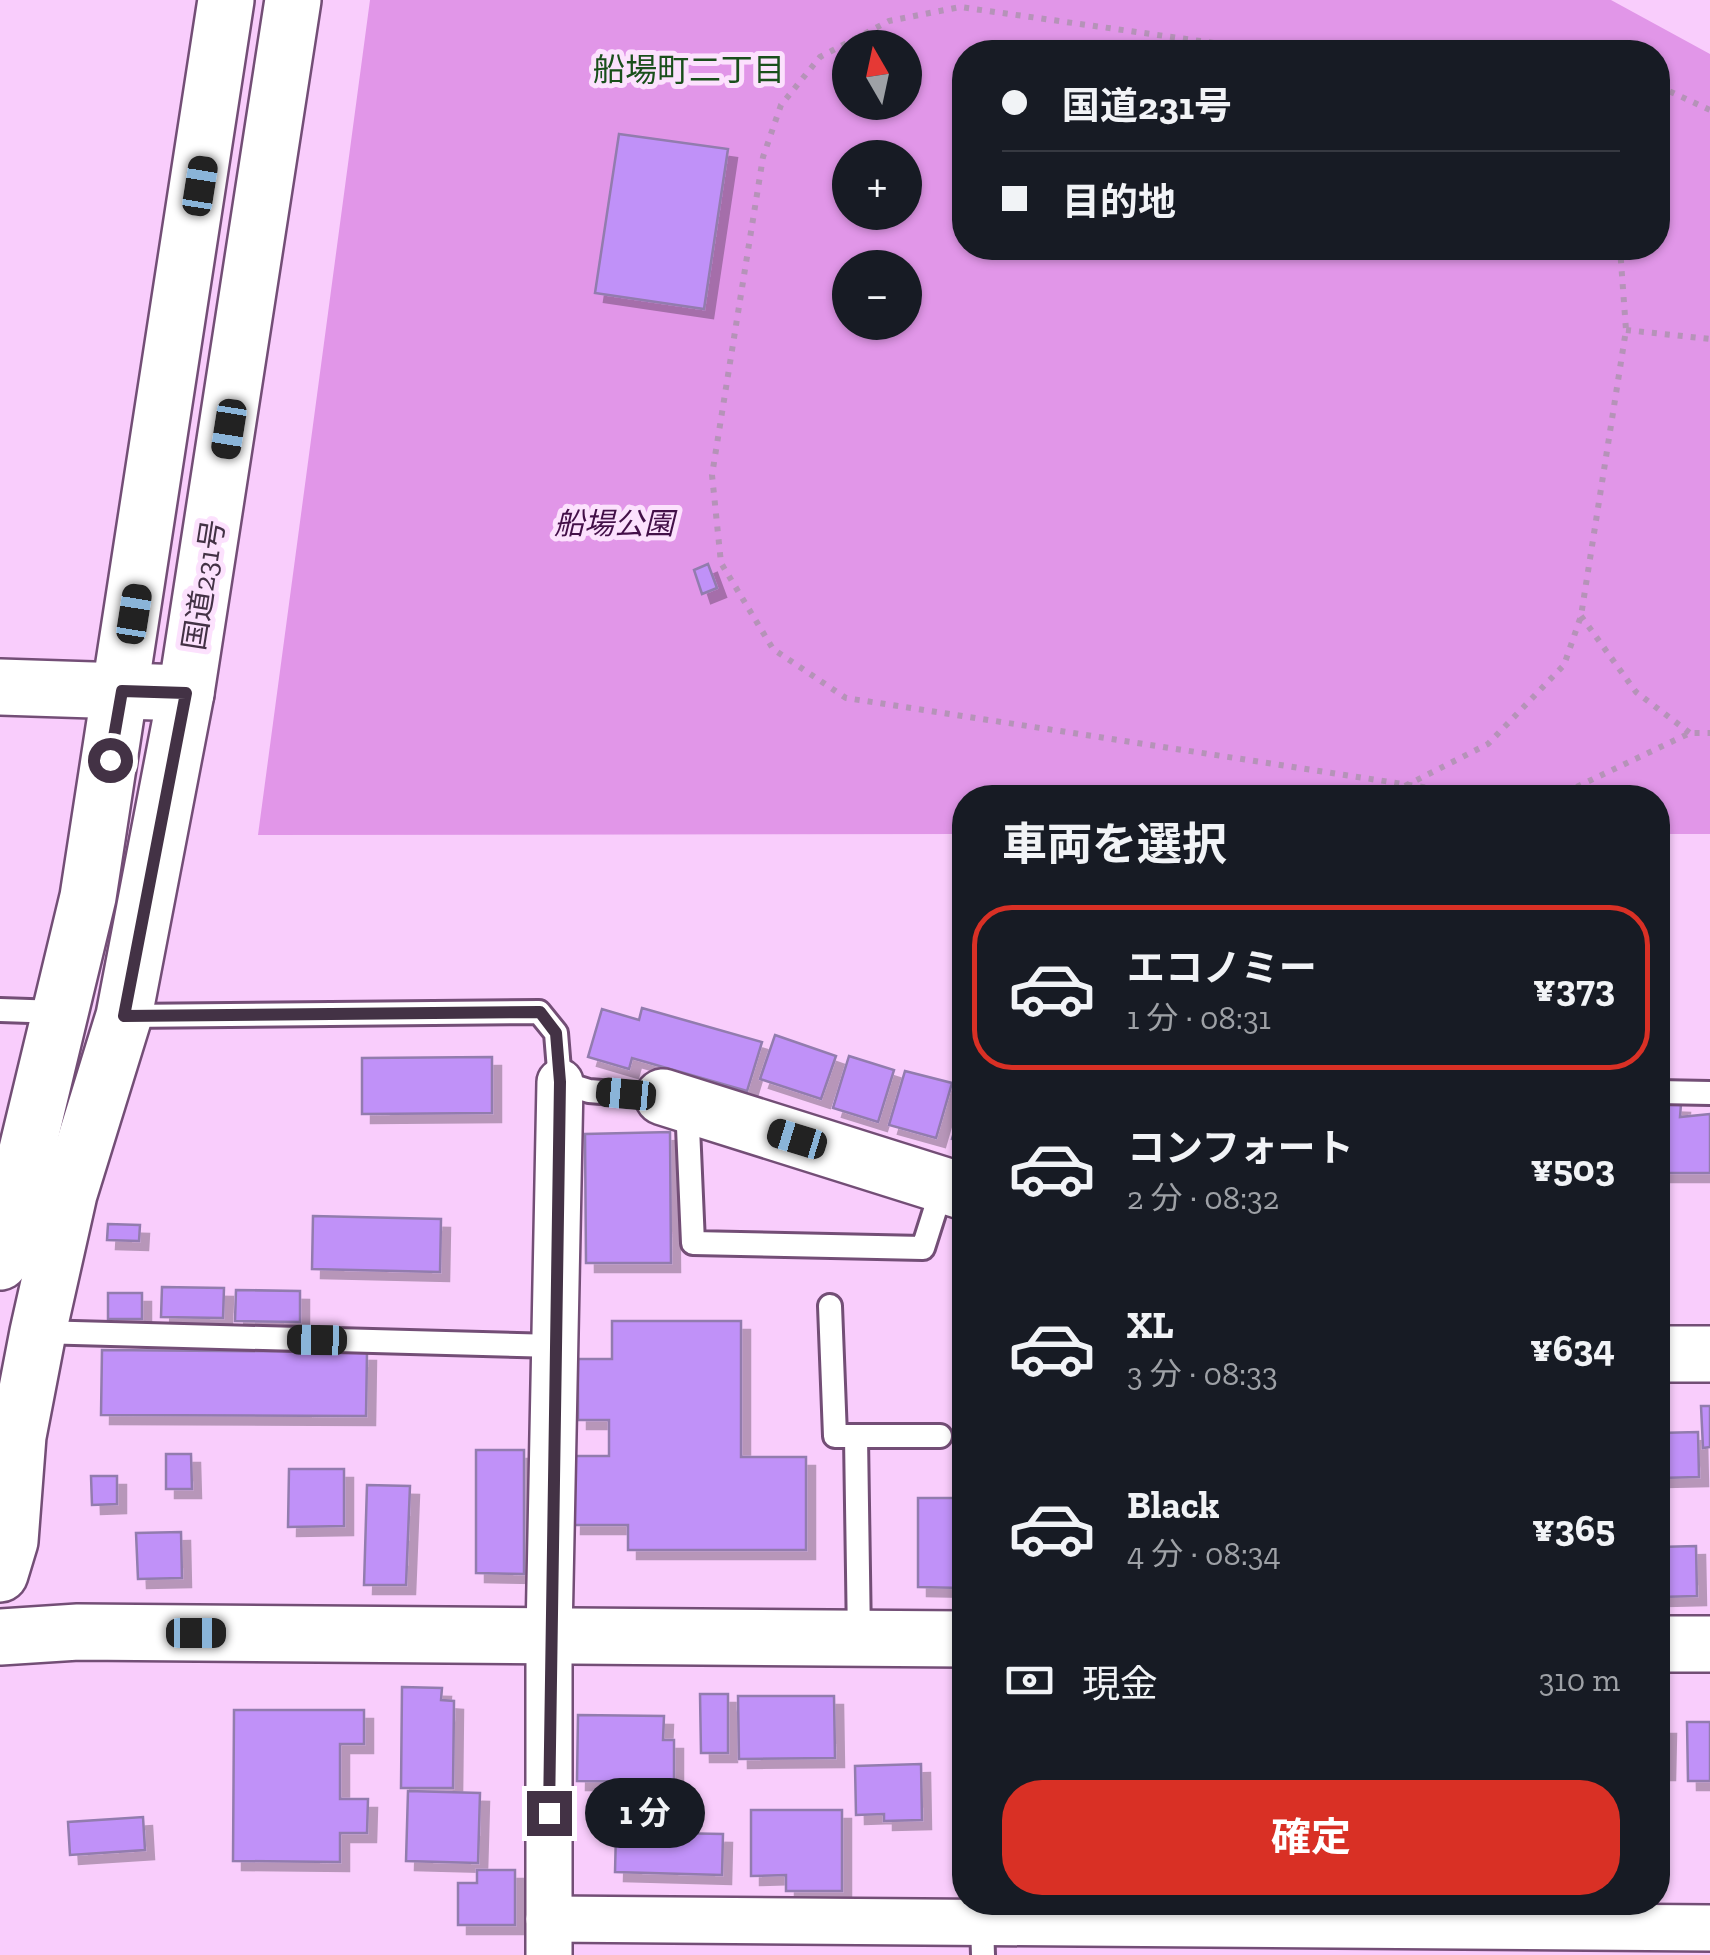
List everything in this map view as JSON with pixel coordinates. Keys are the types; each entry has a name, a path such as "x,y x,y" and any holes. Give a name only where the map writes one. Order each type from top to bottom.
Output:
{"main road":[{"path":"0,1262 88,897 226,0"},
{"name":"国道231号","path":"0,1574 10,1540 18,1436 38,1332 68,1194 124,1016 186,693 293,0"},
{"path":"0,687 186,693"},
{"path":"675,1101 952,1188"},
{"path":"1670,1354 1710,1354"},
{"path":"0,1637 78,1632 952,1639"},
{"path":"1670,1644 1710,1644"}],"street":[{"path":"560,1082 549,1636 549,1937 983,1939 1472,1928 1710,1928"}],"lane":[{"path":"0,1010 62,1012"},
{"path":"124,1016 540,1012 556,1033 560,1082 589,1091 675,1101 693,1243 922,1248 952,1193"},
{"path":"1670,1092 1710,1092"},
{"path":"830,1306 835,1436 940,1436"},
{"path":"38,1332 555,1346"},
{"path":"856,1437 858,1639"}],"path":[{"path":"1193,40 960,7 889,20 820,57 781,105 763,157 712,475 721,563 773,649 846,698 1398,785"},
{"path":"1670,92 1710,110"},
{"path":"1406,785 1488,744 1564,665 1581,616 1626,330 1621,260"},
{"path":"1626,330 1710,339"},
{"path":"1581,616 1636,692 1690,733"},
{"path":"1581,785 1690,733 1710,732"}],"green space":[{"name":"船場公園","path":"370,0 1611,0 1710,54 1710,834 1670,834 1670,785 952,785 952,834 258,835"}],"building":[{"path":"619,134 728,149 704,309 595,293"},
{"path":"708,564 717,588 702,594 694,570"},
{"path":"642,1008 762,1042 747,1091 632,1058 629,1069 588,1057 602,1009 639,1020"},
{"path":"775,1035 836,1056 821,1099 760,1079"},
{"path":"849,1056 894,1070 878,1122 833,1108"},
{"path":"492,1057 492,1113 362,1114 362,1058"},
{"path":"905,1071 952,1083 936,1138 889,1125"},
{"path":"1670,1104 1681,1104 1680,1117 1710,1114 1710,1173 1670,1173"},
{"path":"670,1132 671,1263 586,1263 585,1134"},
{"path":"313,1216 441,1219 440,1272 312,1269"},
{"path":"108,1224 140,1225 139,1241 107,1240"},
{"path":"162,1287 224,1288 223,1318 161,1317"},
{"path":"236,1290 300,1291 300,1322 235,1321"},
{"path":"108,1293 142,1293 142,1319 108,1319"},
{"path":"612,1321 741,1321 741,1457 806,1457 806,1550 628,1550 628,1525 572,1525 573,1456 609,1456 609,1420 578,1420 578,1359 612,1359"},
{"path":"102,1350 367,1352 366,1416 101,1415"},
{"path":"1701,1406 1710,1406 1710,1447 1703,1448"},
{"path":"1698,1432 1699,1477 1670,1478 1670,1433"},
{"path":"476,1450 524,1450 524,1574 476,1573"},
{"path":"166,1454 191,1454 192,1489 166,1489"},
{"path":"289,1469 344,1469 344,1526 288,1527"},
{"path":"91,1476 117,1476 117,1504 92,1505"},
{"path":"367,1485 410,1486 406,1585 364,1585"},
{"path":"918,1498 952,1498 952,1588 918,1587"},
{"path":"181,1532 182,1578 138,1579 136,1533"},
{"path":"1696,1546 1697,1596 1670,1597 1670,1547"},
{"path":"402,1687 442,1688 441,1700 454,1701 453,1788 401,1788"},
{"path":"700,1694 728,1694 728,1753 701,1753"},
{"path":"738,1696 834,1696 835,1758 739,1759"},
{"path":"234,1710 364,1710 364,1744 340,1744 340,1799 368,1799 367,1833 340,1833 340,1862 233,1861"},
{"path":"578,1715 664,1716 663,1740 674,1740 674,1782 577,1781"},
{"path":"1687,1722 1710,1722 1710,1781 1688,1781"},
{"path":"921,1764 922,1820 884,1821 884,1814 856,1815 855,1766"},
{"path":"408,1791 480,1793 478,1863 406,1861"},
{"path":"751,1810 842,1810 842,1891 786,1891 786,1875 751,1876"},
{"path":"143,1817 145,1850 70,1855 68,1822"},
{"path":"616,1832 723,1834 722,1875 615,1872"},
{"path":"477,1870 515,1870 515,1925 458,1925 458,1883 477,1883"}],"district":[{"name":"船場町二丁目","path":"689,70"}],"route":[{"path":"110,760 122,691 186,693 124,1016 540,1012 556,1033 560,1082 549,1813"}]}
